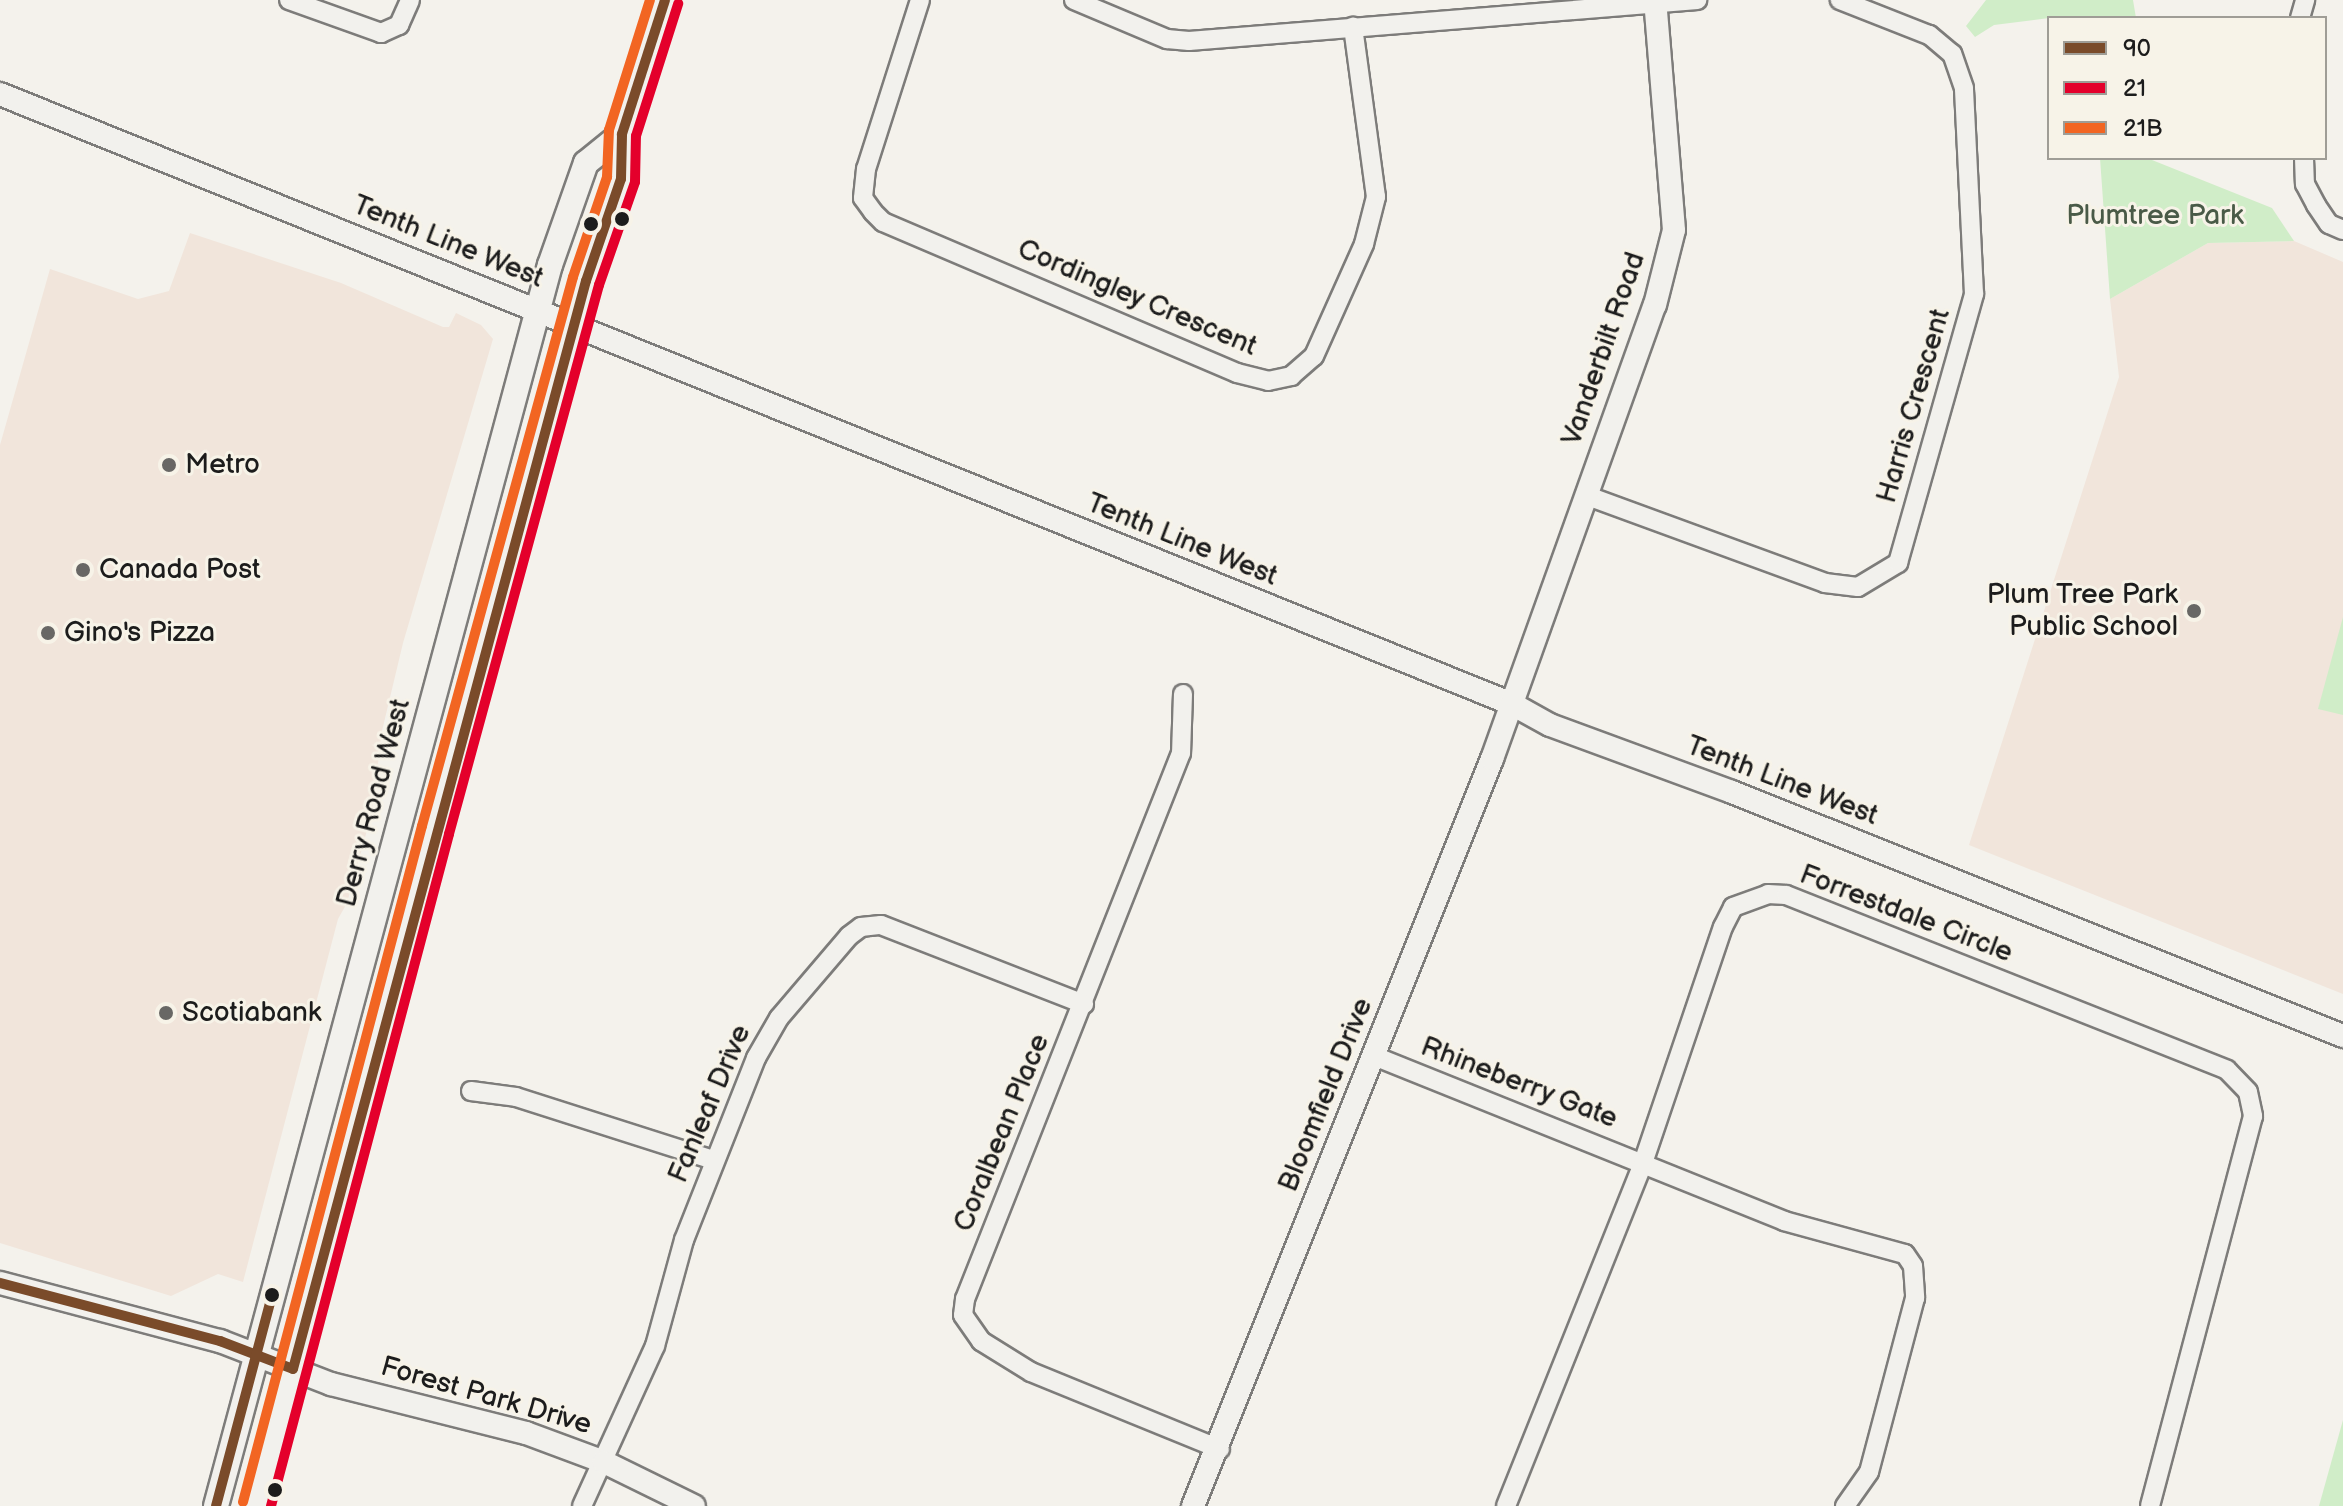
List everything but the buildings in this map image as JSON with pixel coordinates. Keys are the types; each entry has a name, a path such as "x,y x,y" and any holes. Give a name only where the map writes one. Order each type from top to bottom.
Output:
{"main road":[{"path":"257,1506 575,325 621,179 622,134 665,0"},
{"name":"Derry Road West","path":"216,1506 537,311 586,163 622,134"}],"street":[{"path":"289,0 381,33 399,25 410,0"},
{"name":"Cordingley Crescent","path":"920,0 866,169 863,198 873,212 883,222 1180,349 1268,381 1291,376 1314,356 1364,244 1376,197 1353,27"},
{"path":"1074,0 1167,39 1697,0"},
{"name":"Harris Crescent","path":"1585,495 1825,583 1858,587 1898,563 1974,294 1964,88 1952,54 1929,35 1840,0"},
{"name":"Vanderbilt Road","path":"1512,704 1655,305 1674,230 1656,3"},
{"name":"Tenth Line West","path":"0,94 1512,704 1641,761 1747,797 2343,1036"},
{"path":"2304,160 2305,184 2316,205 2329,224 2343,230"},
{"name":"Coralbean Place","path":"1183,694 1181,753 965,1299 963,1315 981,1341 1031,1372 1220,1449"},
{"name":"Bloomfield Drive","path":"1193,1506 1220,1449 1512,704"},
{"name":"Forrestdale Circle","path":"1506,1506 1643,1163 1723,927 1733,907 1768,894 1786,895 2227,1070 2248,1092 2253,1116 2150,1506"},
{"name":"Fanleaf Drive","path":"582,1506 655,1346 684,1240 756,1058 779,1018 861,927 881,925 1084,1004"},
{"name":"Rhineberry Gate","path":"1374,1056 1784,1221 1905,1254 1913,1266 1915,1298 1869,1472 1845,1506"},
{"path":"471,1091 516,1097 714,1160"},
{"name":"Forest Park Drive","path":"0,1283 97,1306 256,1355 331,1384 526,1433 604,1462 694,1506"}],"shaded area":[{"path":"190,233 341,283 443,327 449,327 456,313 481,325 493,339 403,643 382,731 372,812 347,903 338,919 243,1282 218,1274 171,1296 0,1243 0,445 50,269 138,299 169,291"},
{"name":"Plum Tree Park Public School","path":"2294,241 2343,262 2343,994 1969,845 2119,377 2110,299 2208,243"}],"green space":[{"path":"1986,0 2133,0 2136,16 2047,16 1994,25 1975,37 1966,26"},
{"name":"Plumtree Park","path":"2100,160 2152,160 2272,208 2294,241 2208,243 2110,299"},
{"path":"2343,617 2343,715 2318,709"},
{"path":"2343,1420 2343,1506 2319,1506"}],"transit line":[{"name":"21B","path":"243,1502 422,826 573,277 607,177 609,130 650,0"},
{"name":"90","path":"0,1283 220,1341 293,1369 586,281 621,179 622,134 665,0"},
{"name":"21","path":"271,1506 449,834 599,285 635,182 636,136 678,4"},
{"name":"90","path":"216,1506 272,1295"}],"place":[{"name":"Metro","path":"169,465"},
{"name":"Canada Post","path":"83,570"},
{"name":"Plum Tree Park Public School","path":"2194,611"},
{"name":"Gino's Pizza","path":"48,633"},
{"name":"Scotiabank","path":"166,1013"}]}
